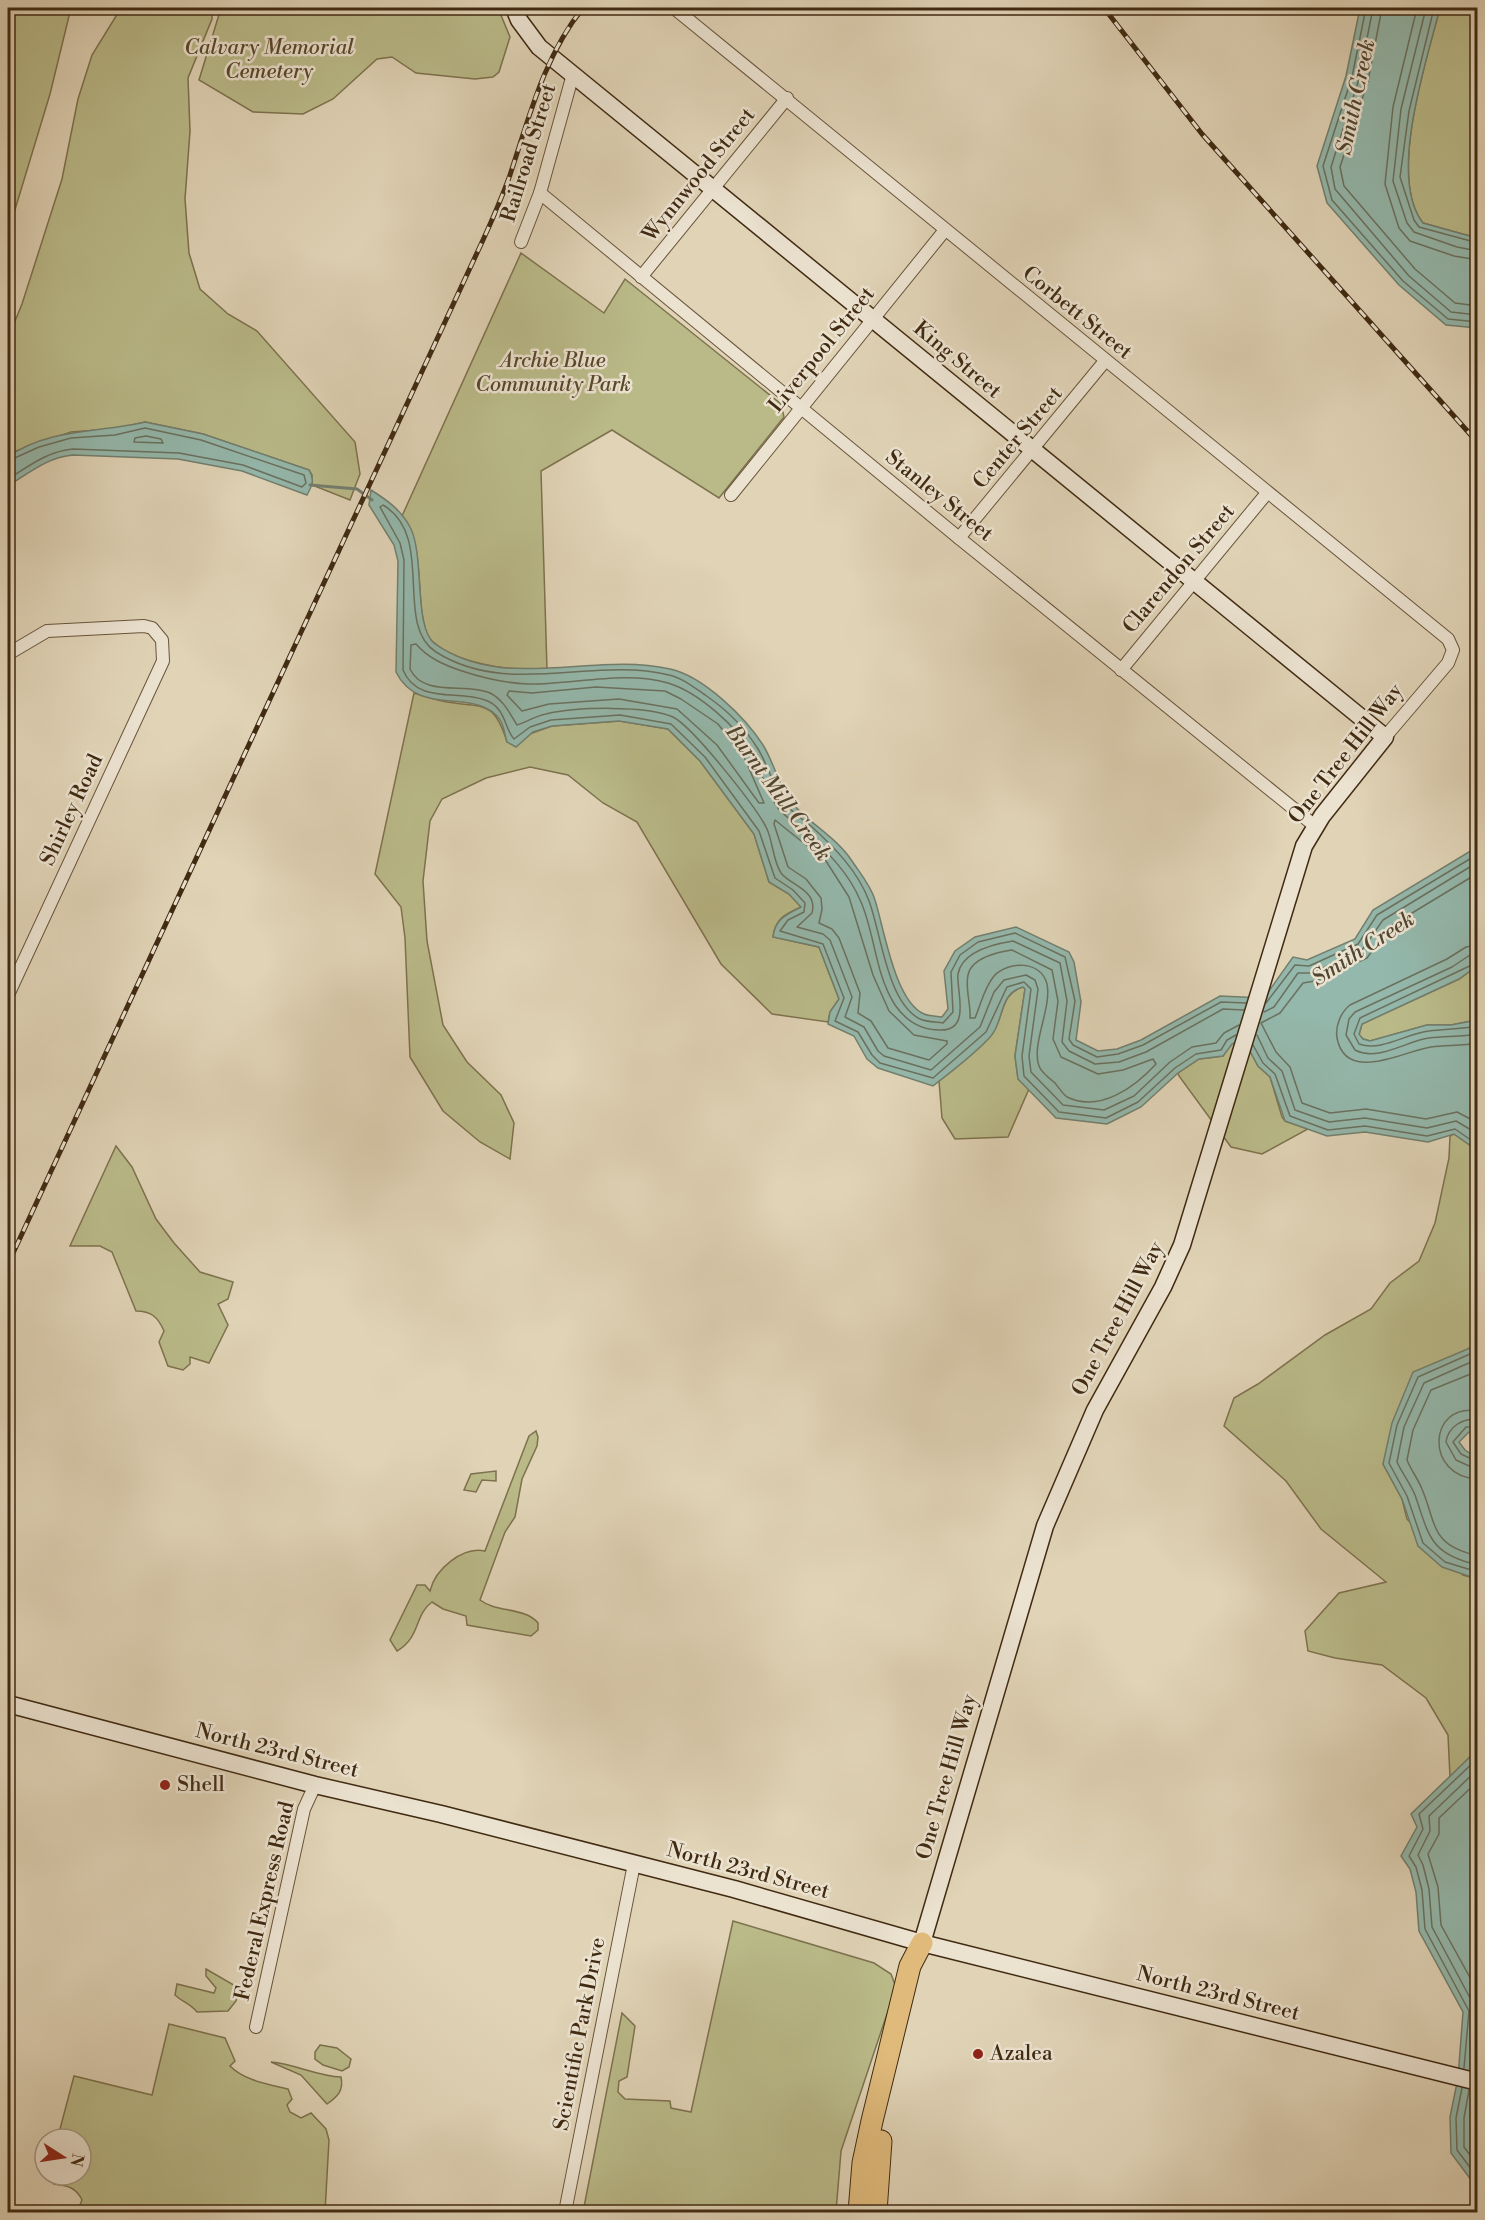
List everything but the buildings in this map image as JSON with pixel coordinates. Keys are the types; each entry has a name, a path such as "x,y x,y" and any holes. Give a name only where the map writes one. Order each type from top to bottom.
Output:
{"highway":[{"path":"858,2212 863,2163 872,2121 910,1966 922,1944"},
{"path":"876,2212 877,2166 883,2129 923,1968 922,1944"}],"street":[{"name":"King Street","path":"514,8 535,43 1385,737"},
{"name":"Corbett Street","path":"674,8 1448,639 1453,650"},
{"name":"Railroad Street","path":"521,242 540,193 573,74"},
{"name":"Wynnwood Street","path":"640,277 787,99"},
{"name":"Stanley Street","path":"540,193 959,538 1315,826"},
{"name":"Liverpool Street","path":"731,495 945,230"},
{"name":"Center Street","path":"959,538 1106,361"},
{"name":"Clarendon Street","path":"1121,670 1267,493"},
{"name":"Shirley Road","path":"8,654 37,635 53,630 144,626 152,628 162,640 163,661 8,995"},
{"name":"One Tree Hill Way","path":"922,1944 1045,1526 1095,1410 1170,1274 1182,1245 1299,860 1315,826 1385,737 1448,663 1453,650"},
{"name":"North 23rd Street","path":"8,1704 315,1785 634,1864 922,1944 1478,2082"},
{"name":"Federal Express Road","path":"256,2026 304,1809 315,1785"},
{"name":"Scientific Park Drive","path":"565,2212 634,1864"}],"green space":[{"path":"8,8 71,8 50,94 14,213 8,224"},
{"path":"121,8 212,8 212,19 188,78 190,131 185,199 189,253 200,289 228,314 257,331 355,442 360,474 350,500 312,485 312,475 309,470 203,434 145,422 115,429 71,432 16,451 8,457 8,338 22,304 62,179 78,99 92,55"},
{"name":"Calvary Memorial Cemetery","path":"221,8 498,8 510,37 499,72 493,77 475,79 416,73 392,57 377,59 333,99 303,114 253,112 199,80"},
{"path":"1440,8 1477,8 1477,238 1423,223 1413,203 1409,178 1409,149 1413,118"},
{"name":"Archie Blue Community Park","path":"521,253 604,313 625,279 781,404 784,417 719,498 612,430 541,471 547,669 533,670 501,667 467,660 452,654 428,637 421,607 415,545 402,516"},
{"path":"414,693 443,701 486,708 497,719 507,742 552,726 620,721 668,729 700,761 754,834 769,882 789,894 801,907 779,921 773,937 819,947 839,999 830,1012 828,1022 772,1014 721,964 637,822 603,803 568,775 530,767 486,778 442,799 430,821 423,881 427,941 443,1025 467,1062 501,1095 514,1123 510,1159 480,1142 443,1111 410,1057 405,938 401,907 375,874"},
{"path":"1477,966 1477,1020 1451,1025 1427,1025 1370,1041 1359,1035 1362,1024 1459,979"},
{"path":"1023,987 1025,989 1015,1056 1018,1079 1029,1089 1008,1137 955,1139 942,1118 939,1081 991,1035 1010,995"},
{"path":"1243,1038 1258,1066 1270,1077 1282,1117 1285,1121 1308,1129 1262,1154 1231,1147 1178,1073 1199,1059 1223,1056 1231,1044"},
{"path":"1454,1134 1471,1146 1478,1157 1477,1348 1469,1348 1383,1464 1402,1499 1407,1519 1463,1575 1477,1579 1477,1750 1450,1777 1448,1735 1426,1698 1382,1665 1335,1658 1308,1651 1305,1631 1339,1593 1386,1582 1321,1529 1286,1481 1224,1426 1234,1398 1258,1384 1325,1335 1371,1309 1390,1283 1419,1261 1435,1223 1449,1158 1450,1136"},
{"path":"116,1146 132,1167 156,1219 174,1243 200,1272 233,1282 228,1299 218,1304 228,1325 209,1363 190,1357 190,1364 183,1370 168,1366 159,1342 164,1331 162,1326 150,1314 136,1311 112,1252 100,1246 70,1246"},
{"path":"536,1431 537,1446 522,1479 515,1517 505,1532 480,1600 494,1607 526,1614 538,1623 538,1630 531,1636 467,1625 466,1616 443,1609 432,1602 422,1613 410,1639 397,1651 390,1640 417,1585 425,1585 430,1591 438,1575 451,1561 468,1552 485,1551 529,1436"},
{"path":"496,1471 496,1481 482,1480 476,1492 464,1490 471,1474"},
{"path":"733,1921 874,1963 891,1974 896,1987 841,2151 836,2212 583,2212 622,2013 635,2026 627,2077 619,2081 618,2092 625,2099 670,2101 671,2108 691,2112"},
{"path":"206,1969 239,1988 236,2001 228,2011 197,2012 175,1995 177,1984 214,1993 216,1988 206,1976"},
{"path":"169,2024 225,2038 235,2061 230,2066 250,2079 288,2089 292,2099 287,2105 290,2112 301,2118 311,2113 326,2129 329,2140 325,2212 77,2212 82,2200 77,2192 67,2187 93,2187 93,2127 61,2127 74,2076 152,2095"},
{"path":"320,2045 337,2048 351,2059 349,2067 342,2071 323,2065 315,2059 315,2052"},
{"path":"271,2062 323,2075 341,2077 341,2090 327,2104 301,2075"}],"water":[{"name":"Smith Creek","path":"1360,8 1440,8 1413,118 1409,149 1409,178 1413,203 1423,223 1477,238 1477,328 1446,325 1399,285 1327,203 1317,166 1346,76"},
{"path":"145,422 203,434 309,470 312,479 310,489 307,495 242,471 178,459 73,455 47,462 8,486 8,457 23,448 57,436"},
{"name":"Smith Creek","path":"371,490 393,506 410,527 417,554 424,623 428,635 435,644 462,658 490,666 520,669 611,664 670,669 696,680 734,710 763,745 781,785 794,806 845,852 865,880 875,900 898,980 914,1007 926,1015 942,1017 948,1009 944,971 955,951 975,937 1016,927 1069,952 1074,962 1081,1002 1076,1040 1098,1051 1117,1049 1141,1040 1220,996 1264,998 1293,957 1307,960 1355,939 1373,910 1477,847 1477,966 1459,979 1362,1024 1359,1034 1363,1039 1370,1041 1427,1025 1451,1025 1477,1020 1477,1157 1471,1146 1454,1134 1428,1142 1365,1132 1327,1136 1285,1121 1270,1077 1258,1066 1243,1038 1232,1044 1223,1056 1199,1059 1178,1073 1141,1107 1107,1124 1056,1118 1018,1079 1015,1056 1025,989 1023,987 1009,995 991,1036 971,1056 933,1086 878,1068 867,1059 854,1036 828,1024 830,1012 839,999 819,947 773,937 779,922 786,915 801,907 789,894 769,882 754,834 700,761 668,729 619,721 552,726 533,732 516,747 507,742 500,720 490,710 463,702 419,695 406,686 396,672 398,561 394,545 369,505"},
{"path":"1470,1348 1477,1348 1477,1433 1469,1432 1459,1442 1465,1450 1477,1458 1477,1579 1442,1567 1418,1546 1402,1499 1383,1464 1392,1423 1413,1372"},
{"path":"1477,1750 1477,2188 1451,2153 1450,2117 1458,2078 1463,2012 1419,1931 1416,1892 1410,1869 1401,1856 1417,1827 1411,1814"}],"waterway":[{"name":"Burnt Mill Creek","path":"310,485 357,489 372,500"}],"railway":[{"path":"8,1264 487,232 510,175 548,67 569,27 583,8"},
{"path":"1104,8 1202,134 1478,443"}],"place":[{"name":"Shell","path":"165,1785"},
{"name":"Azalea","path":"978,2054"}]}
